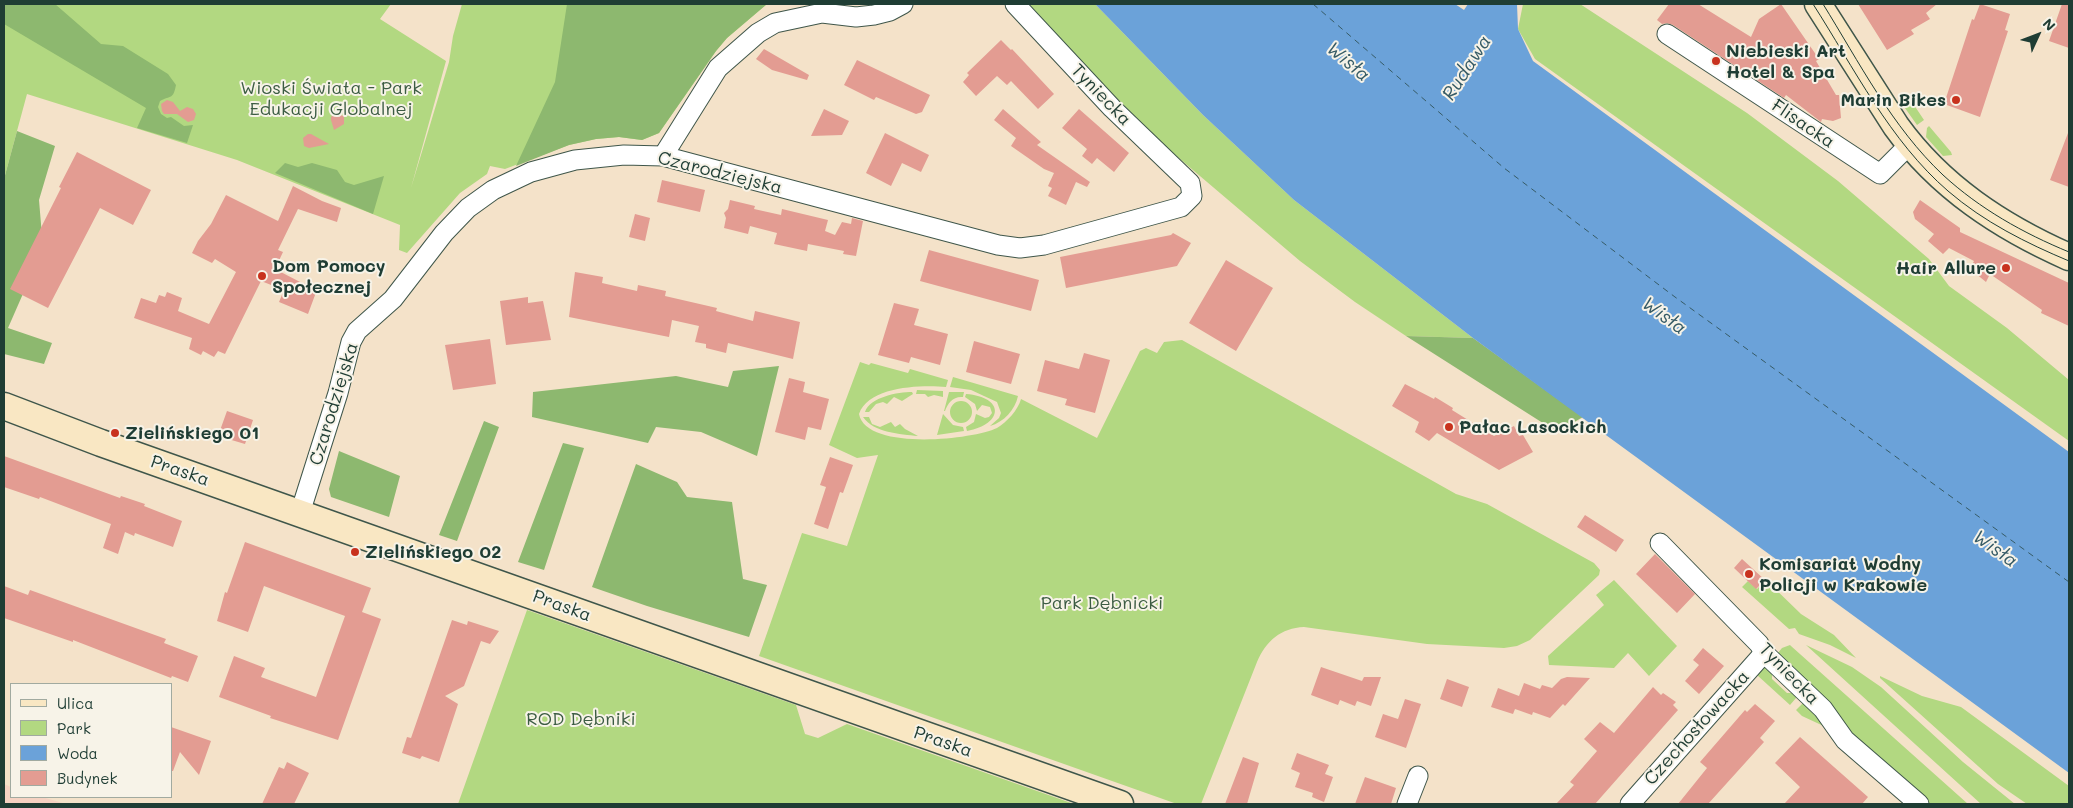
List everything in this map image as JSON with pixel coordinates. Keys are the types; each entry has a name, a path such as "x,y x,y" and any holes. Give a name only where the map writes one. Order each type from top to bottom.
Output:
{"street":[{"path":"663,156 718,68 758,33 774,23 822,13 856,16 874,15 890,11 903,4"},
{"name":"Tyniecka","path":"1015,4 1112,108 1190,182"},
{"path":"1818,4 1909,145 1940,177 1983,211 2009,228 2069,257"},
{"name":"Flisacka","path":"1667,34 1880,174 1909,145"},
{"name":"Czarodziejska","path":"300,513 338,392 351,342 357,331 393,299 444,233 468,208 493,190 531,172 575,160 624,155 663,156 998,245 1020,248 1044,245 1181,207 1192,196 1190,182"},
{"name":"Praska","path":"4,406 100,443 1120,804"},
{"name":"Tyniecka","path":"1660,543 1759,644 1764,653 1823,709 1845,740 1919,804"},
{"name":"Czechosłowacka","path":"1630,804 1764,653"},
{"path":"1407,804 1418,776"}],"shaded area":[{"path":"4,784 10,787 10,798 45,798 66,804 4,804"}],"green space":[{"name":"Wioski Świata - Park Edukacji Globalnej","path":"4,4 391,4 380,19 446,61 411,188 449,62 453,36 462,4 767,4 727,38 716,51 659,133 642,140 619,137 596,139 569,145 505,169 490,166 487,174 460,193 407,253 399,250 400,225 237,160 27,94 4,179"},
{"path":"4,4 55,4 101,44 123,46 168,74 176,85 175,90 171,96 160,101 158,107 161,114 167,118 171,117 184,126 193,125 187,143 137,128 146,108 4,24"},
{"path":"567,4 767,4 727,38 716,51 659,133 642,140 619,137 596,139 569,145 516,166 555,82"},
{"path":"1027,4 1095,4 1203,115 1294,200 1473,338 1406,336 1355,302 1300,261 1167,148 1089,71"},
{"path":"1523,4 1580,4 1747,113 1838,181 1929,259 1949,286 2007,328 2069,380 2069,441 1535,59 1518,29"},
{"path":"1908,96 1924,120 1917,125 1900,101"},
{"path":"1929,126 1952,155 1943,156 1926,137"},
{"path":"17,131 55,146 39,200 43,248 8,328 52,343 44,364 4,354 4,179"},
{"path":"285,163 298,167 312,163 337,170 345,182 354,185 384,176 373,214 275,173"},
{"path":"1406,336 1473,338 1583,417 1557,432"},
{"name":"Park Dębnicki","path":"1182,340 1456,494 1487,504 1594,563 1600,570 1599,575 1530,640 1517,646 1504,648 1427,644 1304,627 1281,633 1265,648 1257,662 1201,804 1177,804 759,656 802,533 847,546 878,455 857,458 829,445 860,362 908,373 910,369 948,380 946,387 910,387 897,389 873,398 859,414 866,426 880,433 899,438 944,439 984,432 997,428 1005,422 1015,411 1021,399 1097,438 1140,351 1146,348 1157,353 1164,342"},
{"path":"779,366 757,456 701,432 656,427 648,443 532,417 533,392 676,376 728,387 733,371"},
{"path":"953,377 1018,396 1017,401 1012,411 990,426 999,418 1001,413 997,402 971,390 950,387"},
{"path":"917,390 943,391 943,397 934,395 928,397 925,394 916,394"},
{"path":"912,392 913,394 902,401 894,397 887,404 883,402 876,404 869,412 865,412 872,403 885,396"},
{"path":"949,392 964,392 963,397 954,399 944,411"},
{"path":"966,394 988,400 993,405 995,411 988,423 967,431 966,427 974,422 976,414 985,418 989,417 992,413 990,407 982,405 977,411 975,404 965,397"},
{"path":"961,401 969,404 972,412 969,420 961,423 953,420 950,412 953,404"},
{"path":"943,414 953,425 963,427 964,431 937,435"},
{"path":"863,417 869,417 872,424 880,427 891,422 895,427 900,424 918,436 880,430 868,422"},
{"path":"484,421 499,427 457,541 439,535"},
{"path":"563,443 584,448 544,570 518,562"},
{"path":"339,451 400,476 389,517 331,497 329,489"},
{"path":"636,464 677,482 687,497 732,502 743,579 767,585 749,637 592,587"},
{"path":"1614,580 1677,646 1649,676 1628,653 1614,668 1549,665 1548,656 1604,605 1596,595"},
{"path":"1766,580 1801,614 1834,635 1856,658 1830,645 1799,634 1795,628 1789,629 1742,587 1748,581 1757,589"},
{"name":"ROD Dębniki","path":"527,610 796,705 805,734 818,738 847,724 1074,804 458,804"},
{"path":"1790,645 1968,804 1928,804 1856,741 1777,654 1782,648"},
{"path":"1806,645 1852,667 1881,687 1963,762 2015,804 1981,804"},
{"path":"1762,667 1768,667 1772,670 1772,679 1787,693 1796,693 1796,698 1790,705 1757,675 1755,671"},
{"path":"1880,676 1922,696 1961,707 2069,786 2069,804 2027,804 1998,784"},
{"path":"1808,703 1830,729 1802,716 1796,710 1802,704"}],"water":[{"path":"1095,4 1455,4 1464,10 1468,4 1517,4 1518,29 1533,61 2069,452 2069,773 1473,338 1294,200 1203,115"}],"building":[{"path":"1669,4 1698,4 1751,37 1759,19 1781,4 1819,59 1816,61 1836,95 1839,95 1841,118 1833,121 1822,119 1821,122 1786,95 1784,98 1673,25 1662,24 1657,20"},
{"path":"1858,4 1937,4 1926,13 1930,19 1911,30 1914,34 1887,50"},
{"path":"1980,4 2010,14 2005,30 2008,31 1980,117 1944,104 1972,19 1974,20"},
{"path":"2062,4 2069,4 2069,48 2049,41"},
{"path":"1001,40 1012,49 1054,94 1038,109 1011,81 1007,85 997,76 976,96 963,82 969,75 967,73"},
{"path":"764,49 809,75 807,80 772,70 756,59"},
{"path":"857,60 930,95 922,112 916,114 876,97 874,100 844,85"},
{"path":"167,100 173,102 180,111 187,107 193,109 196,114 194,120 188,122 177,114 164,114 161,104"},
{"path":"824,109 849,121 842,135 811,136"},
{"path":"1003,109 1041,142 1037,145 1090,182 1087,187 1076,182 1066,205 1048,196 1052,188 1048,186 1054,173 1044,169 1011,146 1016,138 994,120"},
{"path":"1079,109 1129,153 1114,172 1097,158 1092,164 1082,156 1087,149 1062,128"},
{"path":"336,113 344,116 344,124 334,130 331,117"},
{"path":"885,133 929,155 921,172 902,163 891,186 866,173"},
{"path":"2069,133 2069,187 2050,180"},
{"path":"308,134 329,144 309,148 304,146 303,138"},
{"path":"77,152 151,190 133,225 100,208 48,308 10,289"},
{"path":"662,180 705,190 700,212 657,202"},
{"name":"Dom Pomocy Społecznej","path":"293,186 322,201 341,208 337,222 298,209 278,250 283,252 275,269 302,283 318,287 308,314 279,302 284,290 261,281 225,354 218,351 214,357 203,351 201,355 189,349 192,338 134,318 141,298 156,303 159,295 165,297 167,292 182,298 178,311 209,324 236,272 215,259 212,263 192,253 198,241 211,224 226,195 278,221"},
{"path":"730,200 755,206 754,209 781,215 782,209 828,220 825,231 835,235 842,222 851,224 852,218 863,221 856,256 843,254 844,251 808,244 807,251 774,244 777,233 750,226 748,234 724,228 726,218 724,213 728,209"},
{"path":"1920,200 1960,228 1960,232 2069,283 2069,326 2041,313 2042,310 1990,274 1986,282 1970,269 1974,261 1949,248 1943,254 1928,241 1934,234 1915,219 1913,212"},
{"path":"635,214 650,218 645,241 629,237"},
{"path":"1173,233 1191,243 1177,266 1066,288 1060,257 1171,235"},
{"path":"929,250 1039,280 1031,311 920,281"},
{"path":"1226,260 1273,288 1236,351 1189,323"},
{"path":"575,272 603,277 602,283 637,291 638,285 666,291 665,296 717,308 716,311 753,321 755,311 800,322 793,359 728,343 726,353 706,348 706,344 695,342 699,326 672,320 669,337 569,317"},
{"path":"528,297 528,303 543,301 551,340 506,345 500,301"},
{"path":"894,303 919,309 914,325 948,334 940,365 911,357 909,363 878,355"},
{"path":"490,339 496,384 453,390 445,345"},
{"path":"974,341 1020,354 1011,384 966,372"},
{"path":"1084,353 1110,360 1095,413 1065,405 1067,399 1037,391 1045,360 1079,369"},
{"path":"789,378 805,382 803,392 829,399 821,430 808,427 805,440 775,432"},
{"name":"Pałac Lasockich","path":"1405,384 1434,399 1435,397 1494,436 1514,426 1519,436 1523,435 1533,452 1499,470 1437,433 1429,441 1415,432 1419,422 1392,406"},
{"path":"227,411 253,420 245,444 218,436"},
{"path":"4,456 120,498 121,496 145,504 144,506 182,521 173,547 135,533 134,536 125,532 118,554 103,548 111,524 40,497 39,499 4,487"},
{"path":"830,457 853,465 843,493 840,492 828,529 814,524 826,487 820,485"},
{"path":"1585,515 1624,540 1616,552 1577,527"},
{"path":"245,542 371,588 362,612 381,619 338,740 270,718 271,716 219,697 234,656 265,668 261,677 316,697 345,616 264,586 248,632 217,621 225,592 227,593"},
{"path":"1655,554 1695,594 1677,613 1636,574"},
{"name":"Komisariat Wodny Policji w Krakowie","path":"1742,559 1765,580 1756,589 1734,568"},
{"path":"4,586 28,595 30,590 166,639 164,643 198,656 188,682 172,676 171,678 73,640 73,642 4,618"},
{"path":"452,620 467,625 468,621 499,631 490,644 481,641 464,686 445,696 458,704 439,762 422,756 420,759 402,753 407,737 411,738"},
{"path":"1703,648 1724,666 1699,694 1685,681 1699,665 1693,660"},
{"path":"1321,667 1362,681 1364,677 1381,677 1371,706 1357,701 1355,706 1340,700 1338,705 1311,695"},
{"path":"1567,677 1590,678 1565,706 1563,704 1550,718 1533,712 1532,715 1515,709 1513,714 1491,707 1498,688 1519,696 1524,683 1540,689 1542,685 1552,688 1561,679"},
{"path":"1447,679 1469,687 1462,707 1440,699"},
{"path":"1653,687 1661,695 1663,693 1676,702 1673,705 1678,710 1595,804 1556,804 1574,785 1570,782 1597,751 1584,739 1600,722 1614,733"},
{"path":"1405,699 1421,704 1406,748 1375,737 1383,714 1398,719"},
{"path":"1755,704 1775,721 1760,738 1764,742 1708,804 1678,804 1707,768 1700,762 1745,710 1747,712"},
{"path":"172,727 211,741 199,775 180,752 173,771"},
{"path":"1800,737 1868,797 1862,804 1784,804 1800,787 1775,763"},
{"path":"1297,753 1329,765 1325,774 1333,777 1324,802 1312,797 1313,793 1295,787 1300,773 1291,769"},
{"path":"1243,757 1259,763 1247,804 1225,804"},
{"path":"287,762 309,773 294,804 262,804 279,767 284,769"},
{"path":"1365,777 1396,788 1391,804 1355,804"}],"ferry route":[{"path":"1313,4 1504,168 1675,297 2069,582"}],"tram line":[{"path":"1813,4 1874,103 1908,150 1927,171 1948,191 1991,222 2021,239 2069,261"},
{"path":"1823,4 1892,115 1943,175 1972,199 2003,219 2035,237 2069,252"}],"place":[{"name":"Niebieski Art Hotel & Spa","path":"1716,61"},
{"name":"Marin Bikes","path":"1956,100"},
{"name":"Hair Allure","path":"2006,268"},
{"name":"Dom Pomocy Społecznej","path":"262,276"},
{"name":"Pałac Lasockich","path":"1449,427"},
{"name":"Zielińskiego 01","path":"115,433"},
{"name":"Zielińskiego 02","path":"355,552"},
{"name":"Komisariat Wodny Policji w Krakowie","path":"1749,574"}],"water label":[{"name":"Wisła","path":"1348,62"},
{"name":"Rudawa","path":"1467,68"},
{"name":"Wisła","path":"1664,316"},
{"name":"Wisła","path":"1995,549"}]}
